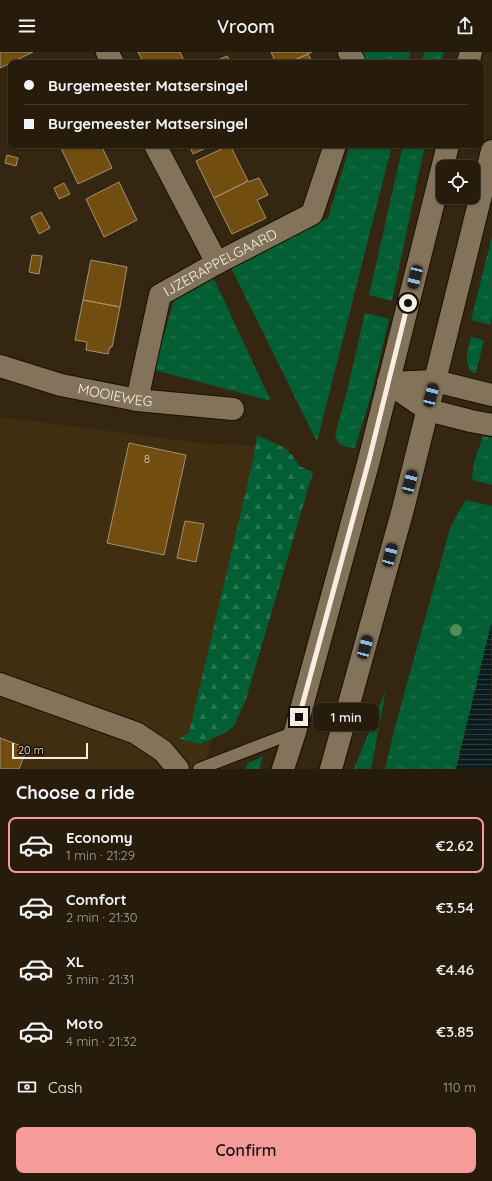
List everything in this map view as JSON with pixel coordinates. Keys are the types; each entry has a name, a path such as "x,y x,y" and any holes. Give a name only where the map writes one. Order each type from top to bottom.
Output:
{"main road":[{"path":"157,148 217,263"},
{"name":"IJZERAPPELGAARD","path":"137,400 160,295 217,263 312,214 334,148"},
{"path":"283,769 295,732 369,460 447,148"},
{"path":"331,769 403,509 492,151"},
{"name":"MOOIEWEG","path":"0,366 61,385 137,400 233,409"},
{"path":"388,383 435,381 492,395"},
{"path":"388,383 428,410 492,425"},
{"path":"0,684 136,733 163,751 178,769"}],"lane":[{"path":"199,769 295,732"}],"shaded area":[{"path":"0,417 202,443 290,447 204,769 0,769"},
{"path":"491,624 492,769 456,769"}],"green space":[{"path":"361,52 410,52 409,60 365,60"},
{"path":"424,52 444,52 442,60 423,60"},
{"path":"349,148 391,148 317,442 231,268 328,218"},
{"path":"402,148 424,148 392,301 369,295"},
{"path":"492,236 492,316 490,325 471,320"},
{"path":"213,277 271,401 154,370 175,296"},
{"path":"365,313 389,319 372,392 355,448 342,446 336,439 335,435"},
{"path":"471,337 484,340 476,373 473,373 470,369 467,360 467,352"},
{"path":"257,435 283,447 293,456 299,466 313,472 246,699 234,726 227,732 200,744 179,739 189,733 253,460"},
{"path":"483,436 492,438 492,485 472,480 474,462"},
{"path":"466,500 492,506 492,624 456,769 385,769 396,723 449,532 457,514"},
{"path":"386,690 371,769 354,769"},
{"path":"263,756 259,769 245,769 248,763"}],"building":[{"path":"0,52 33,52 16,60 8,60 8,64 0,68"},
{"path":"138,52 180,52 184,60 142,60"},
{"path":"271,52 312,52 295,60 275,60"},
{"path":"308,54 311,60 295,60"},
{"path":"227,56 229,60 218,60"},
{"path":"61,148 102,148 112,168 78,184"},
{"path":"190,148 206,148 193,154"},
{"path":"224,148 232,148 248,181 214,198 196,161"},
{"path":"7,155 18,158 16,166 5,163"},
{"path":"259,178 268,195 257,200 266,218 232,234 214,198 248,181"},
{"path":"119,182 137,220 104,237 86,199"},
{"path":"64,183 70,194 59,199 54,188"},
{"path":"41,212 50,228 39,234 31,217"},
{"path":"32,255 42,256 39,274 29,272"},
{"path":"91,260 127,267 120,307 83,300"},
{"path":"83,300 120,307 112,347 110,347 108,354 86,350 87,342 75,340"},
{"path":"129,443 186,455 164,555 107,543"},
{"path":"185,521 204,524 196,562 177,558"},
{"path":"0,738 27,748 19,769 0,769"}],"route":[{"path":"299,717 369,460 408,303"}]}
